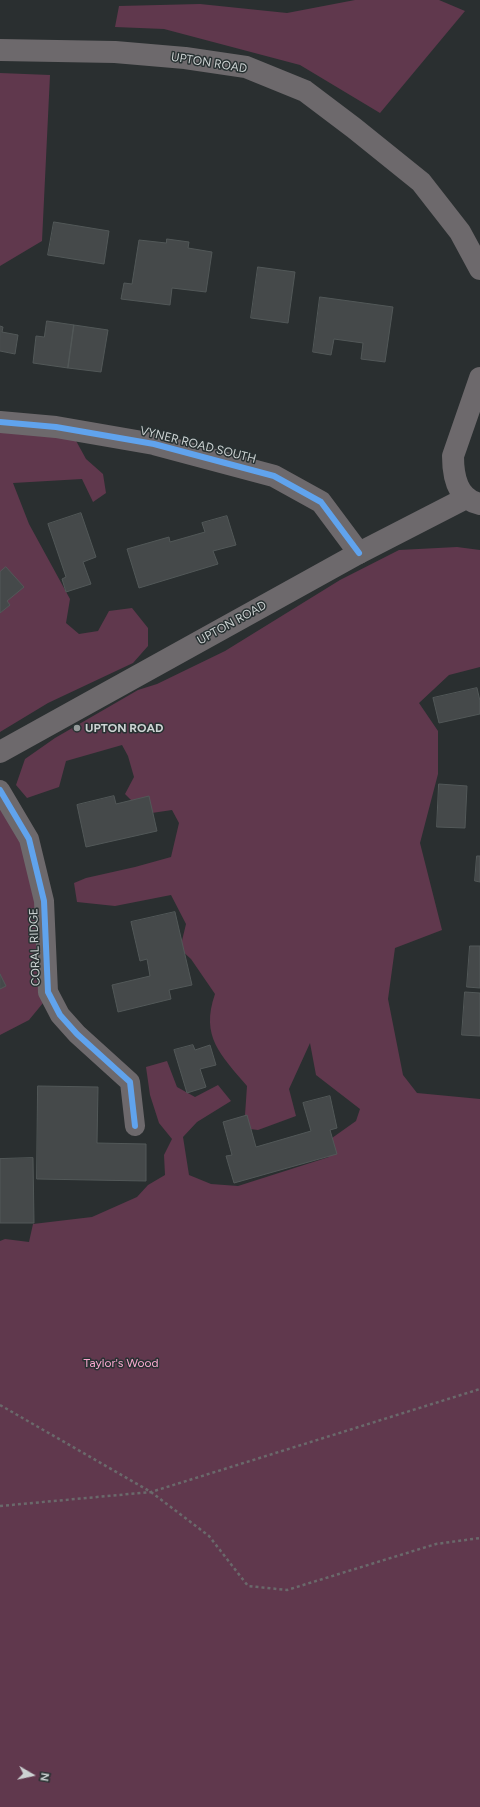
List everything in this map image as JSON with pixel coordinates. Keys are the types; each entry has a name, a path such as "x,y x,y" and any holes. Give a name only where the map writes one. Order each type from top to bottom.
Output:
{"main road":[{"name":"UPTON ROAD","path":"0,50 115,52 185,58 246,67 305,91 421,182 460,232 480,269"},
{"path":"473,501 457,485 453,469 454,456 480,378"},
{"name":"VYNER ROAD SOUTH","path":"0,422 56,427 154,444 274,476 321,502 359,553"},
{"name":"UPTON ROAD","path":"0,752 359,553 473,501"}],"street":[{"name":"CORAL RIDGE","path":"0,790 30,839 44,900 48,992 60,1015 77,1034 130,1082 135,1126"}],"path":[{"path":"0,1506 151,1492 480,1389"},
{"path":"0,1405 151,1492 209,1536 248,1586 287,1590 436,1544 480,1538"}],"green space":[{"path":"355,0 439,0 465,11 380,113 300,65 164,29 115,27 119,6 200,4 287,13"},
{"path":"0,73 50,75 42,241 0,266"},
{"path":"0,424 69,428 86,459 103,474 106,493 93,502 82,479 13,483 29,524 70,599 66,623 79,634 98,631 109,611 132,608 148,628 148,646 133,663 48,703 0,732"},
{"name":"Taylor's Wood","path":"457,547 480,550 480,667 449,675 419,703 438,731 438,774 420,843 442,930 395,948 388,999 403,1075 417,1093 480,1099 480,1807 0,1807 0,1241 5,1239 29,1242 33,1224 92,1217 137,1197 148,1185 165,1175 164,1155 172,1139 159,1123 150,1095 146,1067 167,1061 177,1087 195,1097 218,1085 231,1101 197,1122 183,1137 189,1175 211,1184 238,1186 329,1157 332,1138 356,1121 360,1109 316,1075 310,1043 289,1089 296,1116 258,1130 250,1129 245,1115 247,1086 221,1055 212,1034 210,1022 211,1009 215,994 191,959 180,949 186,924 171,895 115,906 77,902 74,883 86,878 171,857 179,823 172,810 145,814 125,794 134,777 128,756 122,745 66,761 59,787 27,798 16,785 25,759 55,738 138,690 157,684 225,651 340,580 399,550"},
{"path":"0,805 21,832 40,909 43,1003 29,1020 0,1035"}],"building":[{"path":"54,222 109,231 104,264 48,255"},
{"path":"167,239 189,242 188,248 212,252 206,292 172,288 170,305 121,299 124,283 132,284 139,240 166,243"},
{"path":"258,267 295,272 288,323 251,318"},
{"path":"320,297 393,307 385,362 361,359 363,343 334,339 331,355 313,352"},
{"path":"47,321 74,325 68,368 33,363 36,336 44,337"},
{"path":"74,325 108,330 101,372 68,368"},
{"path":"0,326 3,327 2,332 18,335 15,354 0,351"},
{"path":"81,513 96,557 83,562 91,584 66,592 62,579 66,577 48,524"},
{"path":"227,516 236,545 213,551 218,564 139,588 127,549 169,537 170,542 205,532 202,523"},
{"path":"6,567 24,587 7,601 10,605 0,613 0,572"},
{"path":"477,688 480,701 480,714 439,723 433,698"},
{"path":"439,784 467,786 465,828 437,827"},
{"path":"114,796 116,804 149,796 157,831 86,847 77,805"},
{"path":"477,856 480,856 480,882 475,881"},
{"path":"175,912 192,985 169,990 171,999 118,1012 112,985 150,976 147,959 140,961 131,922"},
{"path":"470,946 480,946 480,988 467,987"},
{"path":"0,974 6,986 0,989"},
{"path":"465,992 480,993 480,1036 462,1035"},
{"path":"193,1045 195,1050 210,1045 216,1065 200,1069 206,1087 187,1093 174,1050"},
{"path":"38,1086 98,1087 97,1143 146,1144 146,1181 37,1179"},
{"path":"330,1096 337,1128 330,1130 337,1154 234,1183 226,1156 232,1155 223,1122 247,1115 256,1147 311,1131 303,1103"},
{"path":"33,1158 34,1223 0,1223 0,1159"}],"cycle path":[{"path":"0,422 56,427 154,444 274,476 321,502 359,553"},
{"path":"0,790 29,839 44,901 48,992 60,1015 77,1034 130,1082 135,1126"}],"place":[{"name":"UPTON ROAD","path":"77,728"}]}
